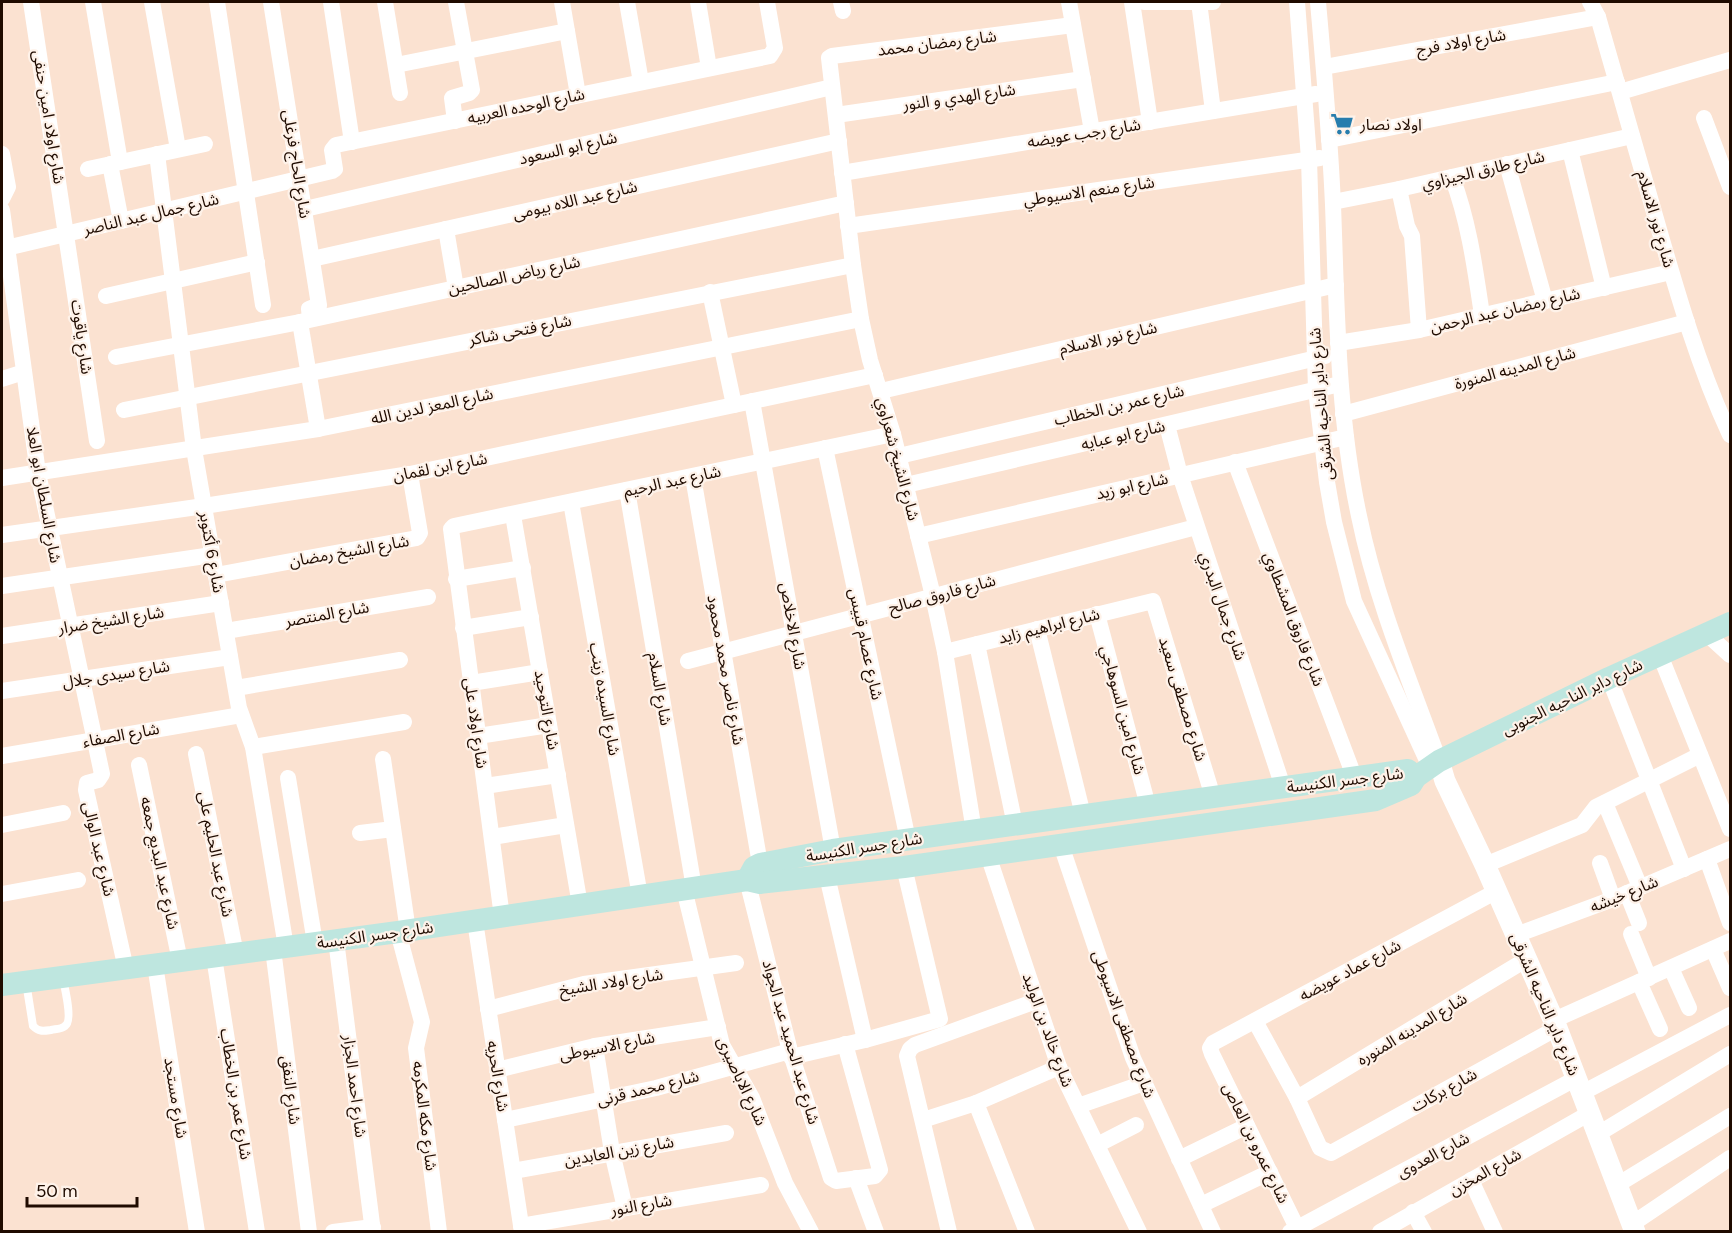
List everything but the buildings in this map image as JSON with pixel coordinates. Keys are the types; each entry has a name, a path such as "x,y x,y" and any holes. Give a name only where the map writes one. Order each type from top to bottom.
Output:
{"main road":[{"name":"شارع داير الناحيه الجنوبى","path":"1433,772 1609,678 1731,623"},
{"name":"شارع جسر الكنيسة","path":"2,985 326,942 640,896 689,888 833,850 1354,776 1408,770 1433,772"},
{"name":"شارع جسر الكنيسة","path":"754,872 760,883 827,876 1376,800 1401,790 1433,772"}],"street":[{"name":"شارع اولاد امين حنفى","path":"31,2 67,233"},
{"path":"93,2 121,220"},
{"path":"152,2 178,150"},
{"path":"217,2 263,305"},
{"name":"شارع الحاج فرغلى","path":"272,2 320,305 309,309 305,320"},
{"path":"331,2 352,142"},
{"path":"385,2 400,93"},
{"path":"455,121 452,98 472,90 456,2"},
{"path":"562,2 578,95"},
{"path":"627,2 641,82"},
{"path":"699,2 709,68"},
{"name":"شارع الوحده العربيه","path":"300,179 333,171 335,168 333,148 336,145 770,56 775,51 767,2"},
{"path":"1069,2 1092,131"},
{"path":"1132,2 1150,122"},
{"path":"1144,2 1213,2"},
{"path":"1199,2 1214,111"},
{"name":"شارع داير الناحيه الشرقى","path":"1297,2 1309,159 1316,390 1321,442 1334,522 1354,601 1433,772 1485,865 1556,1024 1617,1185 1630,1229"},
{"name":"شارع داير الناحيه الشرقى","path":"1318,2 1333,202 1340,384 1346,437 1359,516 1378,593 1433,772"},
{"name":"شارع نور الاسلام","path":"1590,2 1598,17 1687,322 1714,401 1731,435"},
{"name":"شارع اولاد فرج","path":"1323,67 1598,17"},
{"name":"شارع رمضان محمد","path":"832,87 829,60 832,56 1073,26"},
{"path":"396,65 567,31"},
{"name":"شارع منعم الاسيوطي","path":"848,226 1309,159 1329,148 1618,87 1731,60"},
{"name":"شارع الهدي و النور","path":"836,116 1083,79"},
{"name":"شارع الشيخ شعراوي","path":"832,87 861,319 899,456 933,596 945,652 974,831"},
{"name":"شارع ابو السعود","path":"304,209 832,87"},
{"name":"شارع رجب عويضه","path":"842,173 1326,93"},
{"path":"1704,118 1731,187"},
{"name":"شارع طارق الجيزاوي","path":"1333,202 1632,136"},
{"name":"شارع عبد اللاه بيومى","path":"312,259 838,141"},
{"path":"88,169 205,144"},
{"path":"1570,150 1604,288"},
{"name":"شارع السلطان ابو العلا","path":"2,154 8,187 2,200 9,313 24,372 38,473 93,740"},
{"name":"شارع 6 أكتوبر","path":"157,154 194,449 241,715 253,747 279,948"},
{"path":"1507,164 1545,301"},
{"path":"1452,177 1464,208 1471,240 1482,315"},
{"name":"شارع جمال عبد الناصر","path":"4,248 300,179"},
{"path":"1399,189 1407,226 1412,234 1419,330"},
{"name":"شارع رياض الصالحين","path":"116,357 305,320 846,203"},
{"path":"446,229 456,288"},
{"name":"شارع ياقوت","path":"67,233 97,441"},
{"path":"106,296 257,262"},
{"name":"شارع فتحى شاكر","path":"124,410 853,265"},
{"name":"شارع رمضان عبد الرحمن","path":"1338,348 1671,272"},
{"name":"شارع نور الاسلام","path":"878,383 1336,285"},
{"path":"710,292 734,405"},
{"name":"شارع المعز لدين الله","path":"2,478 318,429 861,319"},
{"path":"305,320 309,373 318,429"},
{"name":"شارع المدينه المنورة","path":"1343,414 1687,322"},
{"name":"شارع عمر بن الخطاب","path":"899,456 1314,359 1338,348"},
{"path":"2,378 24,372"},
{"name":"شارع ابن لقمان","path":"2,535 410,474 752,401 878,383"},
{"name":"شارع ابو عبايه","path":"906,485 1340,384"},
{"name":"شارع الاخلاص","path":"752,401 833,850"},
{"name":"شارع جمال البدري","path":"1167,425 1196,527 1283,787"},
{"name":"شارع عبد الرحيم","path":"451,529 454,526 893,434"},
{"name":"شارع ابو زيد","path":"918,536 1346,437"},
{"name":"شارع عصام قبيس","path":"825,448 908,840"},
{"name":"شارع فاروق المشطاوي","path":"1235,462 1354,776"},
{"name":"شارع الشيخ رمضان","path":"216,575 417,538 420,533 410,474"},
{"name":"شارع ناصر محمد محمود","path":"693,477 723,651 754,872"},
{"name":"شارع السلام","path":"627,490 689,888"},
{"name":"شارع السيده زينب","path":"571,502 640,896"},
{"name":"شارع التوحيد","path":"513,515 580,905"},
{"name":"شارع فاروق صالح","path":"688,661 1196,527"},
{"name":"شارع اولاد على","path":"451,529 502,917"},
{"path":"2,585 212,555"},
{"path":"456,579 523,568"},
{"name":"شارع المنتصر","path":"226,632 428,597"},
{"name":"شارع ابراهيم زايد","path":"945,652 1153,601"},
{"name":"شارع مصطفى سعيد","path":"1153,601 1213,797"},
{"name":"شارع الشيخ ضرار","path":"2,636 221,603"},
{"name":"شارع امين السوهاجي","path":"1097,614 1148,806"},
{"path":"463,628 531,617"},
{"path":"1037,629 1083,815"},
{"path":"1707,634 1731,655"},
{"path":"977,644 1016,825"},
{"path":"1660,655 1731,829"},
{"name":"شارع سيدى جلال","path":"2,691 230,657"},
{"path":"236,688 400,660"},
{"path":"471,683 540,672"},
{"path":"1609,678 1684,868"},
{"name":"شارع الصفاء","path":"2,756 241,715"},
{"path":"253,747 404,722"},
{"path":"478,736 549,725"},
{"name":"شارع عبد الوالى","path":"93,740 102,776 98,780 87,783 86,790 126,969"},
{"name":"شارع عبد الحليم على","path":"196,754 225,956"},
{"path":"1485,865 1582,825 1592,811 1605,803 1700,754"},
{"name":"شارع مكه المكرمه","path":"383,759 393,829 403,931 422,1022 416,1047 440,1232"},
{"name":"شارع عبد البديع جمعه","path":"139,765 180,961"},
{"path":"485,786 558,775"},
{"name":"شارع احمد الجزار","path":"288,778 326,942 373,1229"},
{"path":"1605,803 1635,929 1644,980 1660,1029"},
{"path":"2,825 63,813"},
{"path":"492,837 566,825"},
{"path":"360,833 393,829"},
{"name":"شارع مصطفى الاسيوطى","path":"1061,845 1133,1058 1213,1232"},
{"name":"شارع خيشه","path":"1516,935 1627,893 1731,849"},
{"name":"شارع خالد بن الوليد","path":"988,855 1059,1067 1139,1232"},
{"path":"1707,859 1731,923"},
{"path":"1600,864 1627,893"},
{"name":"شارع محمد قرنى","path":"505,1120 656,1088 733,1066 865,1040 938,1020 940,1015 904,867"},
{"name":"شارع عبد الحميد عبد الجواد","path":"754,872 790,1054 831,1178 836,1181 856,1178"},
{"path":"827,876 865,1040"},
{"path":"2,894 78,880"},
{"name":"شارع الاباصيرى","path":"689,888 703,968 722,1045 752,1098 785,1183 812,1232"},
{"name":"شارع عماد عويضه","path":"1212,1054 1210,1048 1214,1043 1497,891"},
{"name":"شارع الحريه","path":"475,921 521,1229"},
{"name":"شارع بركات","path":"1297,1098 1320,1148 1331,1153 1556,1024 1644,980 1731,941"},
{"name":"شارع النفق","path":"279,948 309,1232"},
{"path":"1713,949 1730,988"},
{"name":"شارع عمر بن الخطاب","path":"225,956 257,1232"},
{"name":"شارع المدينه المنوره","path":"1297,1098 1527,959"},
{"name":"شارع اولاد الشيخ","path":"488,1009 584,984 736,963"},
{"name":"شارع مستجد","path":"156,965 197,1232"},
{"path":"1671,968 1689,1008"},
{"path":"949,1232 907,1056 915,1045 1036,1001"},
{"name":"شارع العدوى","path":"1296,1230 1580,1085 1731,1015"},
{"path":"1255,1021 1297,1098"},
{"name":"شارع الاسيوطى","path":"497,1070 595,1046 718,1027"},
{"path":"845,1044 879,1170 875,1176 856,1178 876,1232"},
{"path":"595,1046 612,1152 625,1208"},
{"name":"شارع عمرو بن العاص","path":"1212,1054 1296,1230"},
{"path":"1598,1134 1731,1054"},
{"path":"923,1120 976,1103 1059,1067"},
{"path":"1078,1106 1144,1083"},
{"path":"976,1103 1027,1232"},
{"name":"شارع المخزن","path":"1380,1232 1590,1113"},
{"path":"1617,1185 1731,1116"},
{"path":"1097,1145 1136,1125"},
{"path":"1179,1159 1247,1126"},
{"name":"شارع زين العابدين","path":"513,1171 726,1133"},
{"path":"1630,1229 1731,1158"},
{"path":"1201,1205 1270,1172"},
{"path":"1471,1180 1495,1232"},
{"name":"شارع النور","path":"521,1229 625,1208 761,1185"},
{"path":"1413,1212 1424,1232"},
{"path":"333,1232 373,1229"}],"lane":[{"path":"26,982 33,1026 43,1031 63,1028 68,1023 63,977"}],"place":[{"name":"اولاد نصار","path":"1342,124"}]}
